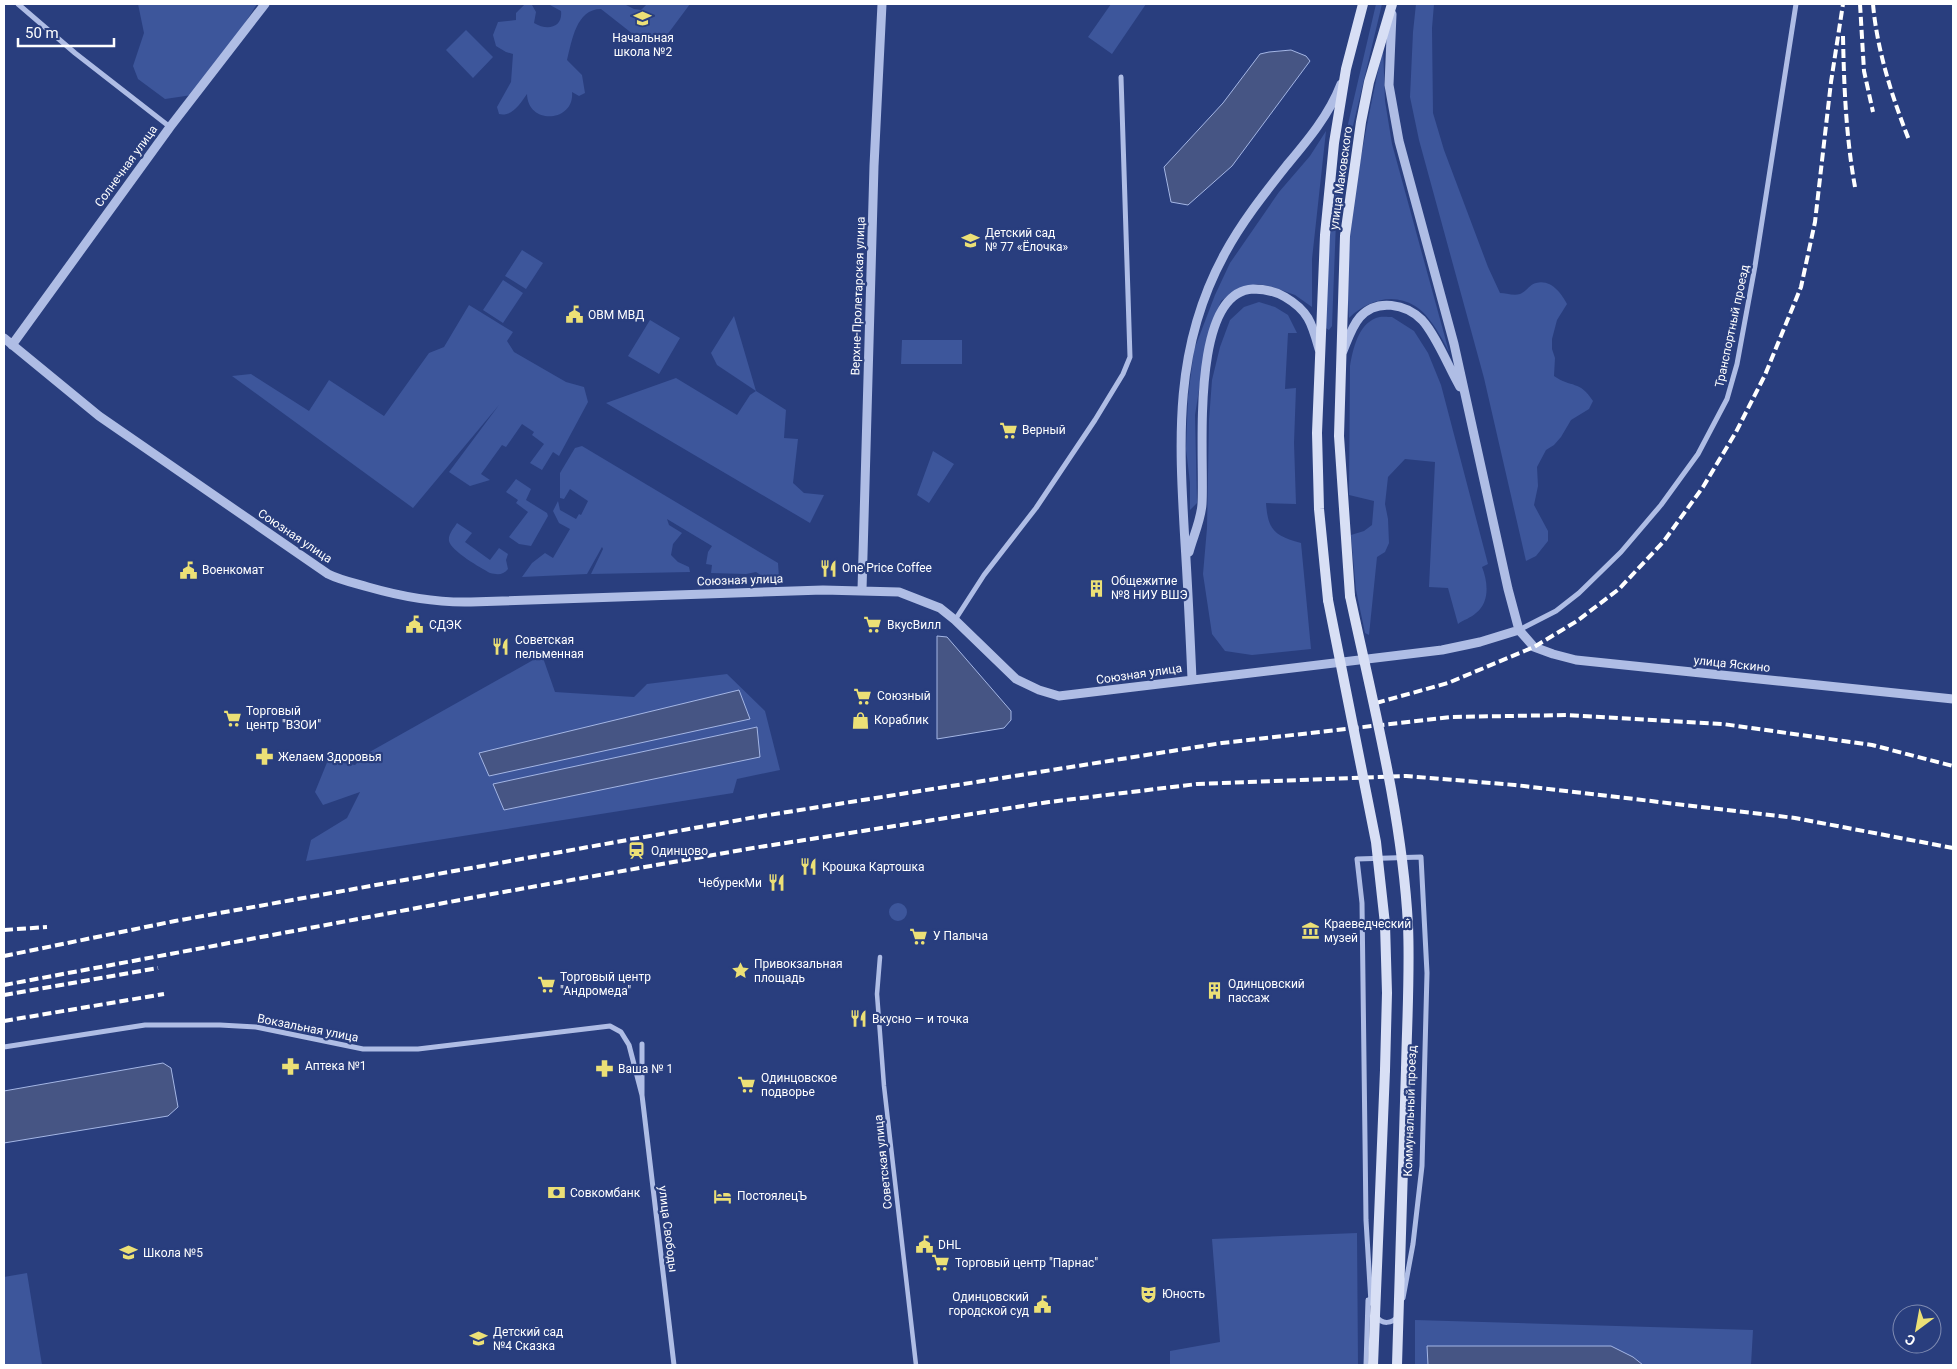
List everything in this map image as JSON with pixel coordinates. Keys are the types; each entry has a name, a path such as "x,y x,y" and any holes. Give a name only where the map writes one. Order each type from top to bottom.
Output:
{"main road":[{"name":"улица Маковского","path":"1363,4 1346,69 1334,143 1325,235 1317,433 1318,509 1328,600 1376,842 1385,924 1387,993 1385,1070 1374,1341"},
{"name":"улица Маковского","path":"1392,4 1369,82 1352,178 1345,236 1339,436 1350,596 1389,783 1399,844 1408,924 1408,993 1399,1312"},
{"name":"Коммунальный проезд","path":"1397,1365 1399,1312"},
{"path":"1373,1365 1374,1341"}],"street":[{"path":"18,4 75,54 170,127"},
{"name":"Солнечная улица","path":"12,345 170,127 265,4"},
{"name":"Верхне-Пролетарская улица","path":"862,590 874,166 882,4"},
{"path":"1392,4 1389,85 1393,114 1454,344 1506,583 1519,630"},
{"name":"Транспортный проезд","path":"1519,630 1556,611 1568,602 1625,547 1661,505 1698,454 1727,399 1737,364 1752,286 1796,4"},
{"path":"1192,680 1181,440 1184,377 1196,322 1205,294 1229,246 1254,208 1326,115 1336,97 1346,69"},
{"path":"955,620 984,575 1036,508 1123,374 1130,357 1121,77"},
{"path":"1186,559 1202,506 1201,423 1206,367 1216,322 1228,300 1248,289 1260,289 1282,295 1304,310 1313,328 1320,354"},
{"path":"1340,359 1350,332 1360,317 1371,308 1381,304 1397,306 1411,311 1422,321 1435,339 1464,396"},
{"name":"Союзная улица","path":"4,338 99,416 328,574 396,595 448,602 798,590 899,592 940,608 1016,679 1039,690 1059,696 1442,650 1480,642 1519,630"},
{"name":"улица Яскино","path":"1519,630 1534,647 1576,660 1953,699"},
{"name":"Коммунальный проезд","path":"1369,1269 1366,1220 1362,920 1357,859 1421,857 1427,972 1422,1166 1413,1244 1406,1288 1399,1312"},
{"name":"Советская улица","path":"880,957 877,994 884,1086 916,1365"},
{"name":"Вокзальная улица","path":"4,1047 145,1025 256,1027 363,1049 418,1049 610,1026 621,1032 629,1046"},
{"name":"улица Свободы","path":"642,1044 642,1095 674,1365"},
{"name":"улица Свободы","path":"629,1046 642,1095"},
{"path":"1369,1269 1374,1341"},
{"path":"1366,1365 1369,1269"},
{"path":"1375,1311 1378,1319 1386,1323 1395,1320 1399,1312"}],"shaded area":[{"path":"138,4 257,4 240,31 192,95 165,99 138,79 133,66 144,33"},
{"path":"525,4 532,5 536,12 534,23 549,27 557,24 561,17 561,11 550,5 541,4 624,4 641,10 647,4 690,4 667,35 657,40 643,42 601,9 593,10 586,14 576,27 567,60 582,75 585,93 579,96 572,92 571,102 566,109 559,114 551,116 542,115 535,111 529,104 527,94 512,112 499,114 497,107 511,82 513,54 496,46 493,35 498,22 516,20 516,13"},
{"path":"1111,4 1146,4 1112,54 1088,37"},
{"path":"1376,4 1382,4 1346,155 1336,222 1332,326 1329,330 1324,327 1331,220 1341,154"},
{"path":"1416,4 1434,4 1432,28 1433,113 1444,150 1488,267 1500,293 1520,294 1530,286 1541,282 1551,285 1562,296 1567,304 1557,320 1552,339 1552,349 1555,358 1554,376 1584,390 1593,401 1589,409 1571,420 1561,437 1546,450 1537,467 1538,486 1534,505 1548,531 1548,541 1536,556 1526,561 1484,378 1419,140 1410,97"},
{"path":"466,30 493,57 473,78 446,50"},
{"path":"1383,46 1385,101 1392,144 1449,352 1430,320 1415,306 1406,302 1389,299 1380,300 1364,307 1349,318 1349,251 1352,216 1363,147"},
{"path":"1291,50 1306,56 1310,61 1232,166 1188,205 1171,202 1164,167 1223,103 1260,54"},
{"path":"1326,131 1312,259 1312,307 1295,295 1258,284 1237,289 1221,301 1208,334 1195,415 1197,503 1190,510 1190,483 1186,449 1188,397 1194,350 1215,295 1230,263 1279,192 1310,156"},
{"path":"522,250 543,263 526,289 505,276"},
{"path":"503,280 523,293 503,323 483,310"},
{"path":"1259,302 1275,307 1288,315 1297,333 1288,333 1285,389 1296,388 1294,443 1296,504 1266,503 1269,520 1274,531 1285,538 1301,543 1311,649 1252,655 1225,651 1212,634 1203,574 1207,528 1209,420 1212,380 1220,347 1230,320 1244,307"},
{"path":"469,305 513,332 507,341 514,352 566,382 584,387 588,402 559,456 553,452 542,470 530,463 544,444 532,435 534,432 522,424 506,447 502,445 481,474 490,480 470,486 449,472 499,405 413,508 232,376 251,374 309,411 329,380 384,416 429,353 444,347"},
{"path":"734,316 756,391 717,365 711,353"},
{"path":"1378,317 1392,317 1414,331 1428,353 1441,385 1488,564 1482,567 1486,579 1486,598 1481,608 1474,615 1458,624 1448,588 1429,587 1435,462 1405,459 1388,477 1385,504 1389,543 1385,552 1377,557 1369,635 1365,633 1356,590 1351,535 1364,531 1372,525 1374,501 1349,495 1350,366 1357,338 1365,326"},
{"path":"650,320 680,338 659,374 628,356"},
{"path":"902,340 962,340 962,364 901,364"},
{"path":"676,378 737,415 750,395 756,391 786,410 784,438 798,439 793,483 804,493 824,495 810,523 606,403"},
{"path":"582,446 778,563 779,578 765,578 756,572 746,574 711,573 712,565 706,564 708,552 712,546 667,519 669,525 682,533 673,544 671,555 678,562 689,567 690,572 591,574 603,549 602,547 587,574 522,577 532,563 545,553 553,558 570,529 559,523 553,511 558,501 560,510 576,519 579,514 581,515 588,501 570,489 564,499 560,498 560,473 575,448"},
{"path":"933,451 954,464 929,503 917,495"},
{"path":"516,479 531,489 526,500 547,513 548,516 531,546 519,544 509,537 528,512 516,503 518,500 506,492"},
{"path":"457,523 472,533 465,542 490,560 499,548 508,554 506,560 508,569 500,574 490,573 455,550 449,541 449,536"},
{"path":"937,636 947,637 1011,711 1011,720 1004,728 937,739"},
{"path":"542,655 555,692 634,697 647,684 727,674 765,711 780,770 737,779 733,793 306,861 311,840 347,818 360,792 323,805 315,792 328,760 355,765 366,754","holes":["757,727 759,757 504,810 494,784"]},
{"path":"739,690 750,719 489,776 479,753"},
{"path":"757,727 760,757 504,810 493,784"},
{"path":"894,903 902,903 907,908 905,919 894,921 889,916 889,908"},
{"path":"163,1063 171,1068 178,1107 168,1116 4,1143 4,1091"},
{"path":"1357,1233 1358,1365 1170,1365 1170,1351 1220,1342 1212,1239"},
{"path":"27,1273 42,1365 4,1365 4,1277"},
{"path":"1415,1320 1753,1330 1751,1365 1643,1365 1633,1357 1510,1346 1428,1346 1428,1365 1415,1365"},
{"path":"1427,1346 1611,1346 1633,1357 1643,1365 1428,1365"}],"railway":[{"path":"1376,703 1448,683 1534,647 1577,621 1619,589 1664,541 1703,487 1736,432 1765,375 1801,287 1815,222 1831,82 1843,4"},
{"path":"1860,4 1864,71 1873,112"},
{"path":"1873,4 1878,39 1886,73 1909,140"},
{"path":"1843,36 1846,112 1855,187"},
{"path":"4,956 175,921 756,817 1222,743 1452,717 1566,715 1723,724 1872,745 1953,766"},
{"path":"4,985 492,894 753,848 1049,802 1197,784 1406,776 1515,785 1795,818 1953,848"},
{"path":"4,930 47,927"},
{"path":"4,995 158,968"},
{"path":"4,1021 164,994"}],"place":[{"name":"Начальная школа №2","path":"643,19"},
{"name":"Детский сад № 77 «Ёлочка»","path":"971,240"},
{"name":"ОВМ МВД","path":"574,315"},
{"name":"Верный","path":"1008,430"},
{"name":"One Price Coffee","path":"828,568"},
{"name":"Военкомат","path":"188,570"},
{"name":"Общежитие №8 НИУ ВШЭ","path":"1097,588"},
{"name":"СДЭК","path":"415,625"},
{"name":"ВкусВилл","path":"873,625"},
{"name":"Советская пельменная","path":"501,647"},
{"name":"Союзный","path":"863,696"},
{"name":"Торговый центр \"ВЗОИ\"","path":"232,718"},
{"name":"Кораблик","path":"860,720"},
{"name":"Желаем Здоровья","path":"264,757"},
{"name":"Одинцово","path":"637,851"},
{"name":"Крошка Картошка","path":"808,867"},
{"name":"ЧебурекМи","path":"776,883"},
{"name":"Краеведческий музей","path":"1310,931"},
{"name":"У Палыча","path":"919,936"},
{"name":"Привокзальная площадь","path":"740,971"},
{"name":"Торговый центр \"Андромеда\"","path":"546,984"},
{"name":"Одинцовский пассаж","path":"1214,991"},
{"name":"Вкусно — и точка","path":"858,1019"},
{"name":"Аптека №1","path":"291,1066"},
{"name":"Ваша № 1","path":"604,1069"},
{"name":"Одинцовское подворье","path":"747,1085"},
{"name":"Совкомбанк","path":"556,1193"},
{"name":"ПостоялецЪ","path":"723,1196"},
{"name":"DHL","path":"924,1245"},
{"name":"Школа №5","path":"129,1253"},
{"name":"Торговый центр \"Парнас\"","path":"941,1263"},
{"name":"Юность","path":"1148,1294"},
{"name":"Одинцовский городской суд","path":"1043,1304"},
{"name":"Детский сад №4 Сказка","path":"479,1339"}]}
